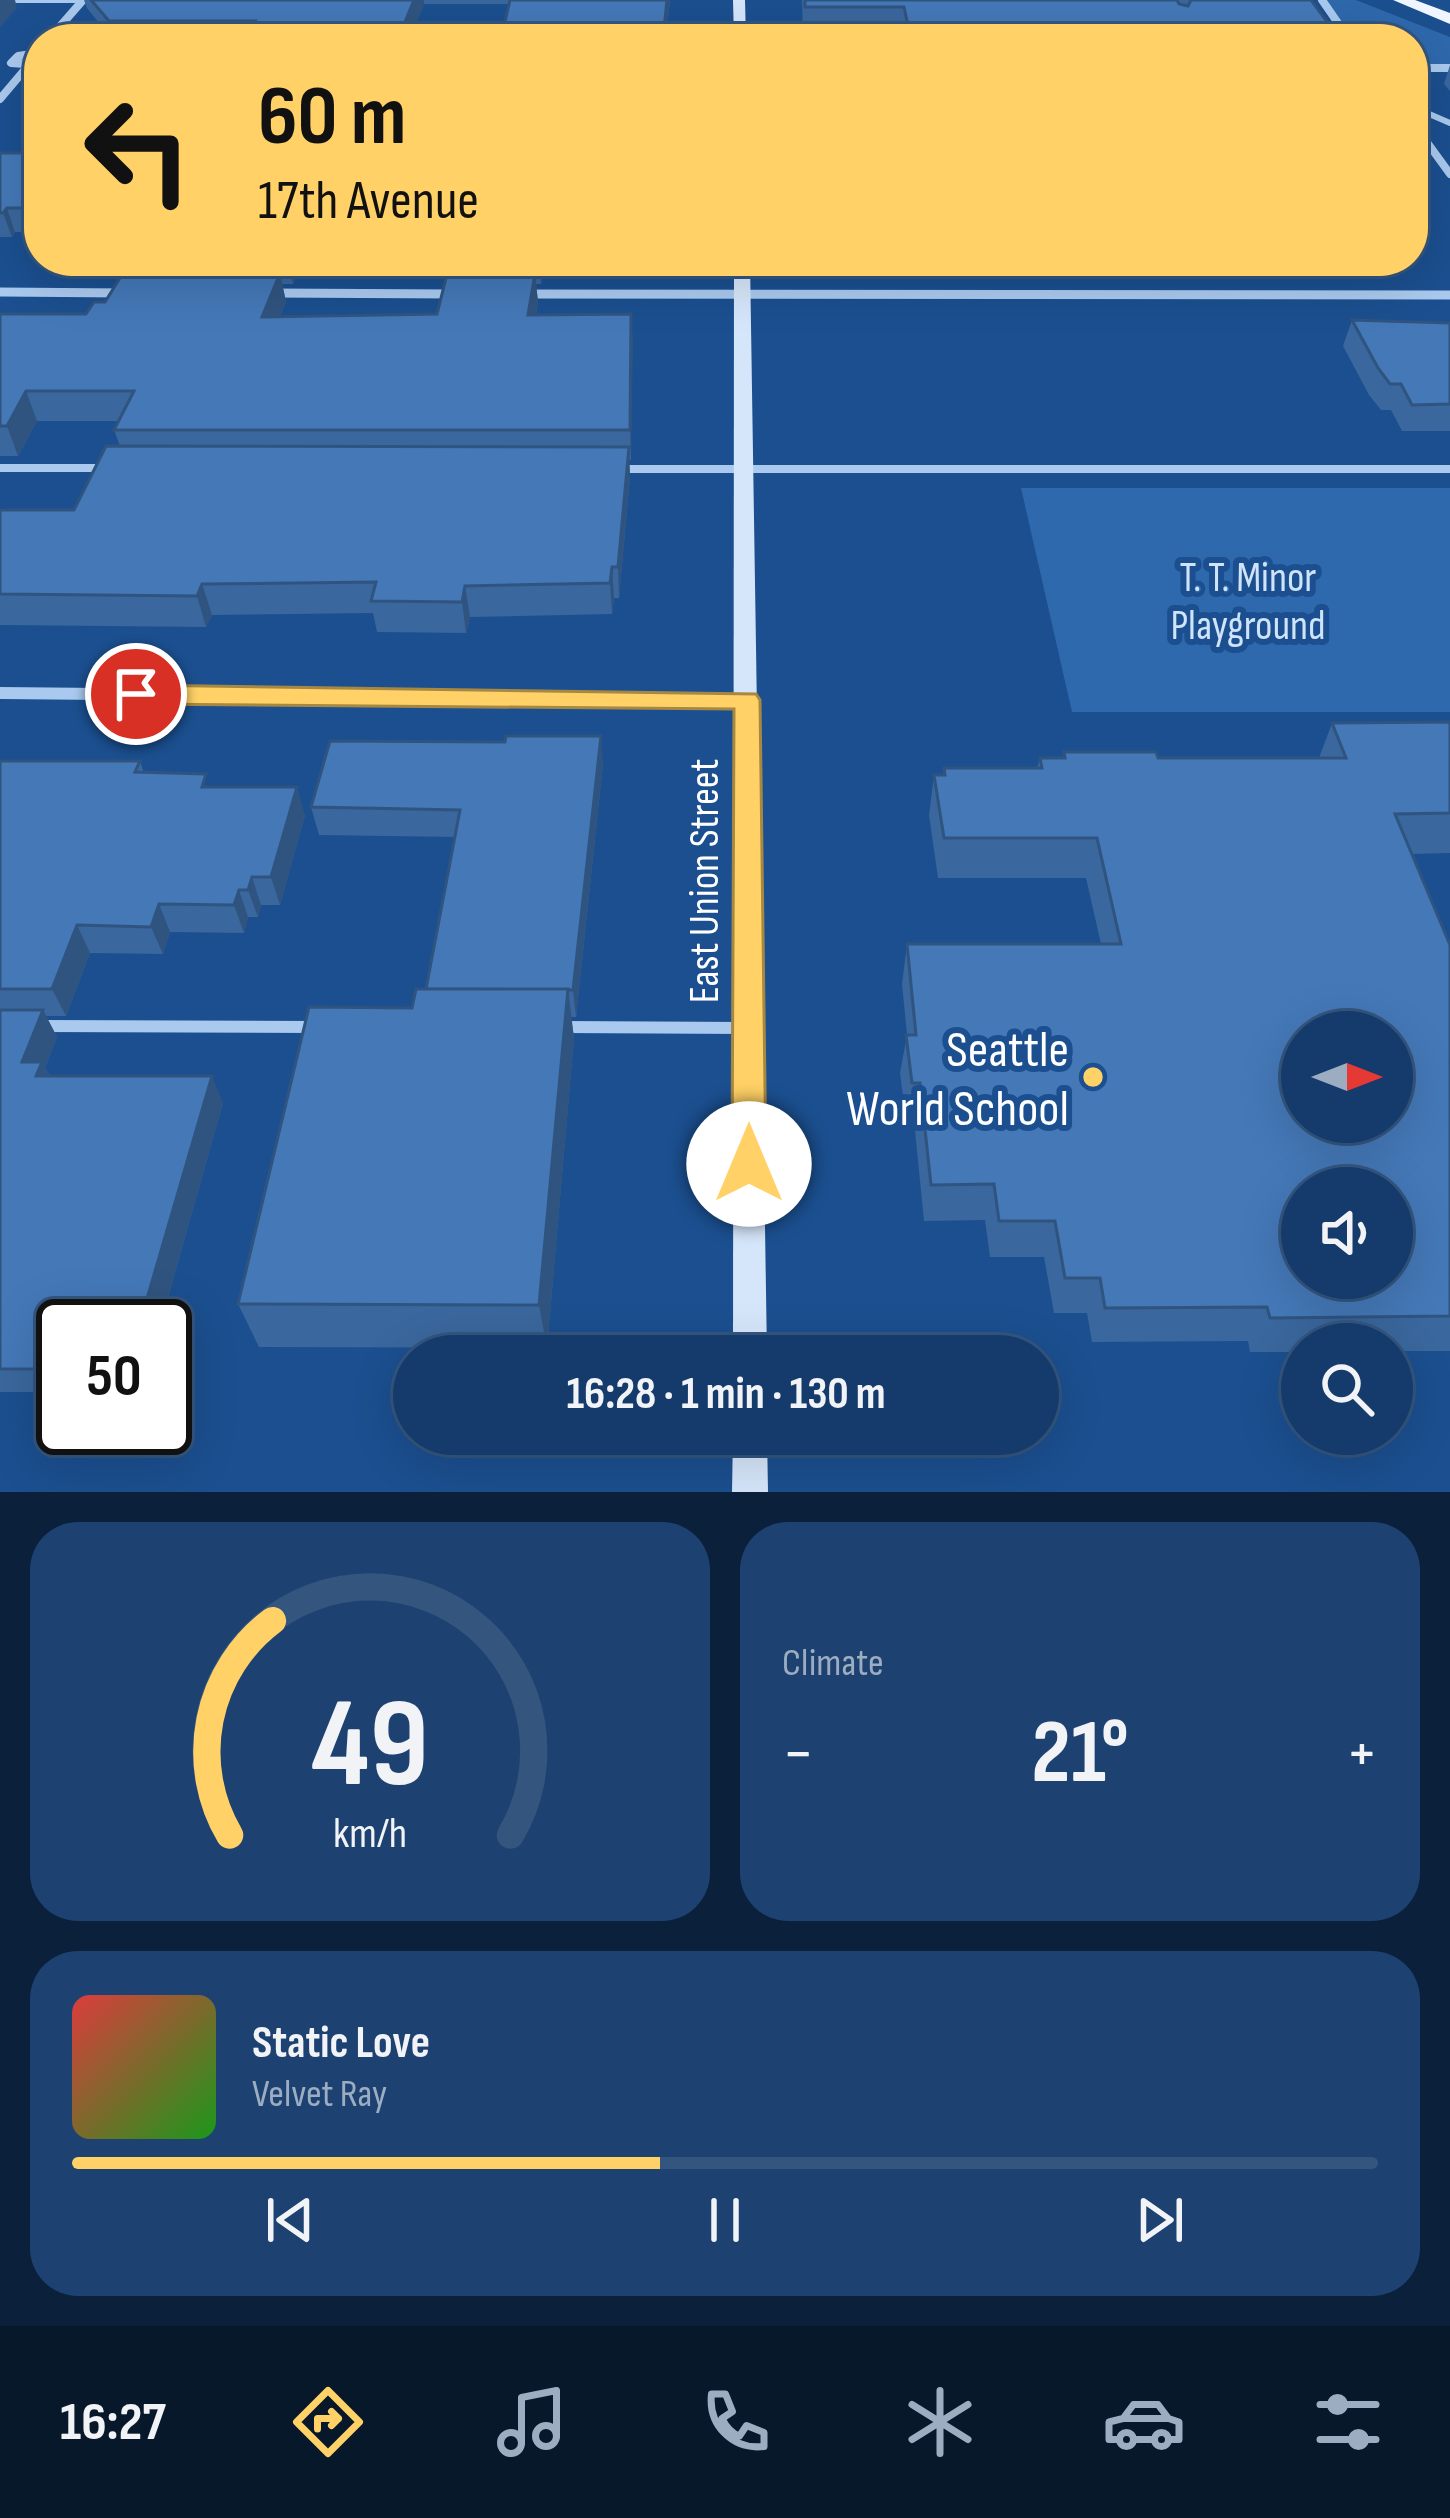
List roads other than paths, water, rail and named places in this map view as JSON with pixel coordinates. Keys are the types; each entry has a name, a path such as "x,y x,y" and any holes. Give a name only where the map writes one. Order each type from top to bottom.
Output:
{"main road":[{"path":"1401,0 1450,19"},
{"name":"East Union Street","path":"742,276 750,1335"},
{"path":"750,1455 750,1492"}],"street":[{"path":"62,24 83,0"},
{"path":"0,60 24,56"},
{"path":"12,60 13,65 24,67"},
{"path":"0,98 24,70"},
{"path":"1428,144 1450,174"},
{"path":"0,292 141,293"},
{"path":"258,293 470,294"},
{"path":"517,294 1450,295"},
{"path":"0,693 747,700"}],"lane":[{"path":"14,0 83,0"},
{"path":"0,467 118,468"},
{"path":"613,469 1450,469"},
{"path":"23,1026 337,1026"},
{"path":"559,1027 748,1028"}],"place":[{"name":"Seattle World School","path":"1093,1077"}],"park label":[{"name":"T. T. Minor Playground","path":"1248,600"}]}
